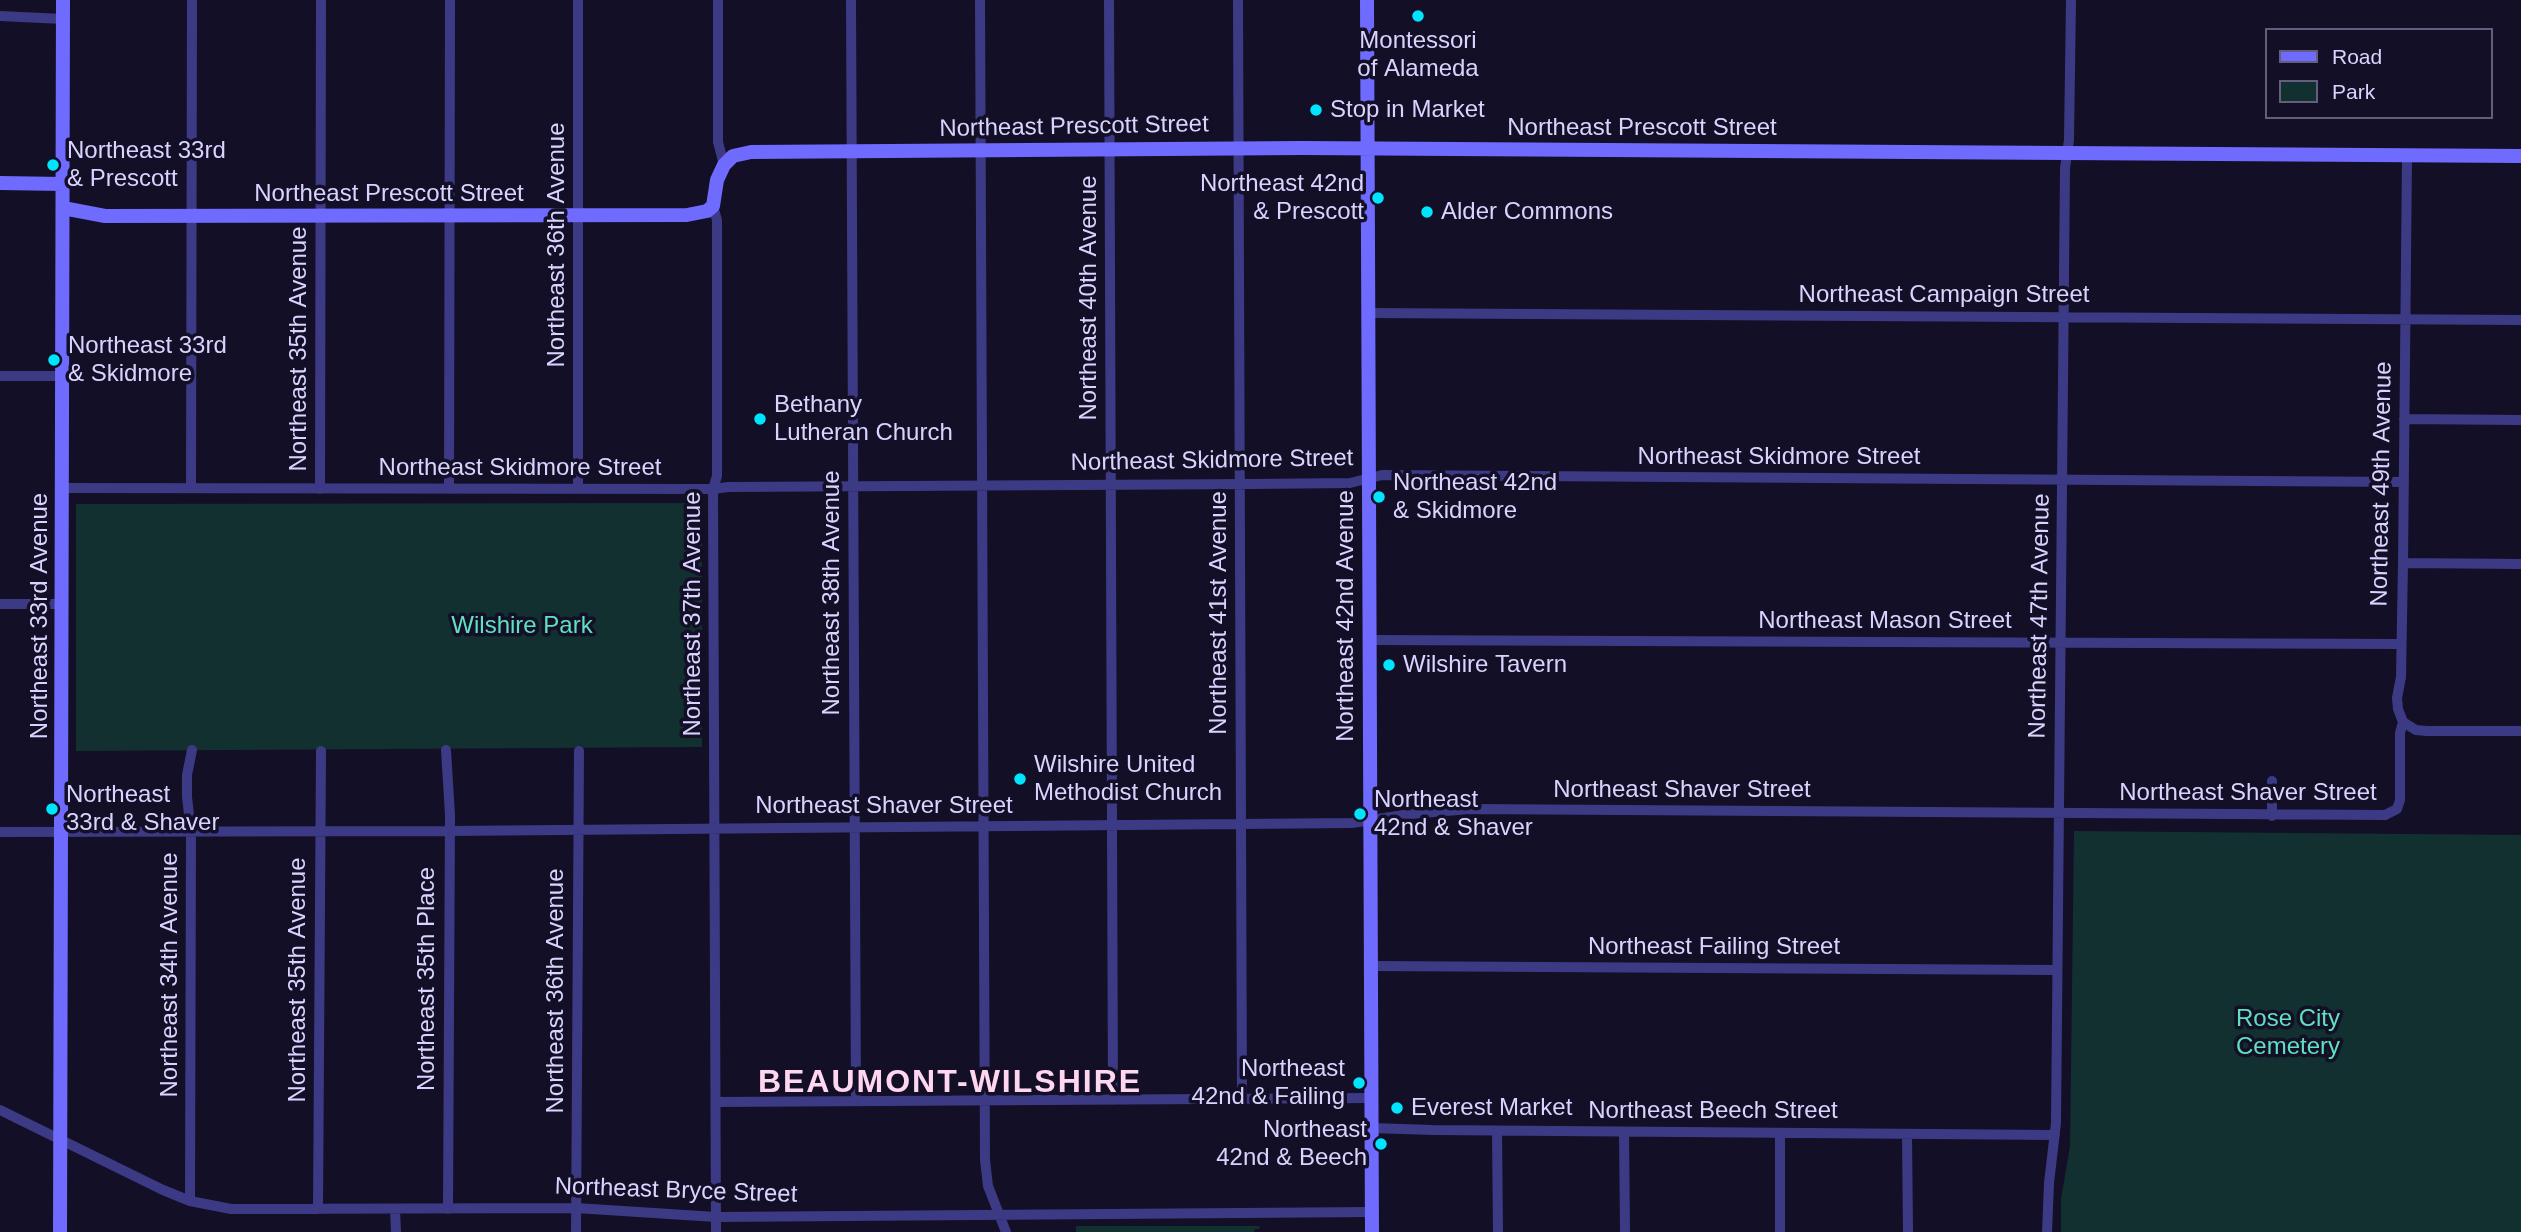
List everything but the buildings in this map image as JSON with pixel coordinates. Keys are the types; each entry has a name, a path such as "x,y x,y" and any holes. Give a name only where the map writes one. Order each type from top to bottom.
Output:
{"street":[{"name":"Northeast 33rd Avenue","path":"60,1232 64,0"},
{"path":"191,488 192,0"},
{"name":"Northeast 35th Avenue","path":"320,489 321,0"},
{"path":"449,489 450,0"},
{"name":"Northeast 36th Avenue","path":"578,0 578,489"},
{"name":"Northeast 37th Avenue","path":"716,1232 713,489 717,476 717,220 713,206 724,165 718,142 718,0"},
{"name":"Northeast 38th Avenue","path":"851,0 856,1101"},
{"path":"980,0 984,1100 988,1186 1006,1232"},
{"name":"Northeast 40th Avenue","path":"1110,0 1113,1100"},
{"name":"Northeast 41st Avenue","path":"1238,0 1242,1099"},
{"name":"Northeast 42nd Avenue","path":"1367,0 1371,1232"},
{"name":"Northeast 47th Avenue","path":"2047,1232 2055,1135 2064,168 2069,140 2071,0"},
{"path":"0,16 64,19"},
{"name":"Northeast Prescott Street","path":"724,165 733,156 751,152 1237,148 2521,156"},
{"name":"Northeast 49th Avenue","path":"2396,809 2400,800 2400,733 2403,722 2397,698 2401,677 2407,156"},
{"path":"0,183 63,184"},
{"name":"Northeast Prescott Street","path":"63,208 105,216 578,217 687,215 706,211 713,206"},
{"name":"Northeast Campaign Street","path":"1367,313 2521,320"},
{"path":"0,376 63,376"},
{"path":"2404,419 2521,420"},
{"name":"Northeast Skidmore Street","path":"63,488 713,489 1350,483 1393,475 2403,482"},
{"path":"2403,563 2521,564"},
{"path":"0,604 63,604"},
{"name":"Northeast Mason Street","path":"1369,640 2401,644"},
{"path":"2403,722 2416,730 2427,731 2521,731"},
{"name":"Northeast 34th Avenue","path":"190,1201 191,832 187,775 192,750"},
{"name":"Northeast 35th Place","path":"446,750 448,1209"},
{"name":"Northeast 35th Avenue","path":"318,1209 321,751"},
{"name":"Northeast 36th Avenue","path":"576,1232 579,751"},
{"path":"2272,781 2272,816"},
{"name":"Northeast Shaver Street","path":"0,832 1352,823 1470,809 2272,816 2385,816 2396,809"},
{"name":"Northeast Failing Street","path":"1370,965 2057,970"},
{"path":"716,1102 1371,1098"},
{"name":"Northeast Bryce Street","path":"0,1110 190,1201 231,1209 576,1208 716,1217 1371,1212"},
{"name":"Northeast Beech Street","path":"1371,1128 2055,1135"},
{"path":"1497,1131 1498,1232"},
{"path":"1623,1132 1625,1232"},
{"path":"1780,1133 1780,1232"},
{"path":"1907,1133 1908,1232"},
{"path":"396,1209 396,1232"}],"green space":[{"name":"Wilshire Park","path":"702,503 702,747 76,751 76,504"},
{"name":"Rose City Cemetery","path":"2074,831 2521,835 2521,1232 2061,1232 2061,1199 2070,1146"},
{"path":"1076,1226 1260,1226 1254,1232 1076,1232"}],"place":[{"name":"Montessori of Alameda","path":"1418,16"},
{"name":"Stop in Market","path":"1316,110"},
{"name":"Northeast 33rd & Prescott","path":"53,165"},
{"name":"Northeast 42nd & Prescott","path":"1378,198"},
{"name":"Alder Commons","path":"1427,212"},
{"name":"Northeast 33rd & Skidmore","path":"54,360"},
{"name":"Bethany Lutheran Church","path":"760,419"},
{"name":"Northeast 42nd & Skidmore","path":"1379,497"},
{"name":"Wilshire Tavern","path":"1389,665"},
{"name":"Wilshire United Methodist Church","path":"1020,779"},
{"name":"Northeast 33rd & Shaver","path":"52,809"},
{"name":"Northeast 42nd & Shaver","path":"1360,814"},
{"name":"Northeast 42nd & Failing","path":"1359,1083"},
{"name":"Everest Market","path":"1397,1108"},
{"name":"Northeast 42nd & Beech","path":"1381,1144"}],"district":[{"name":"BEAUMONT-WILSHIRE","path":"950,1083"}]}
